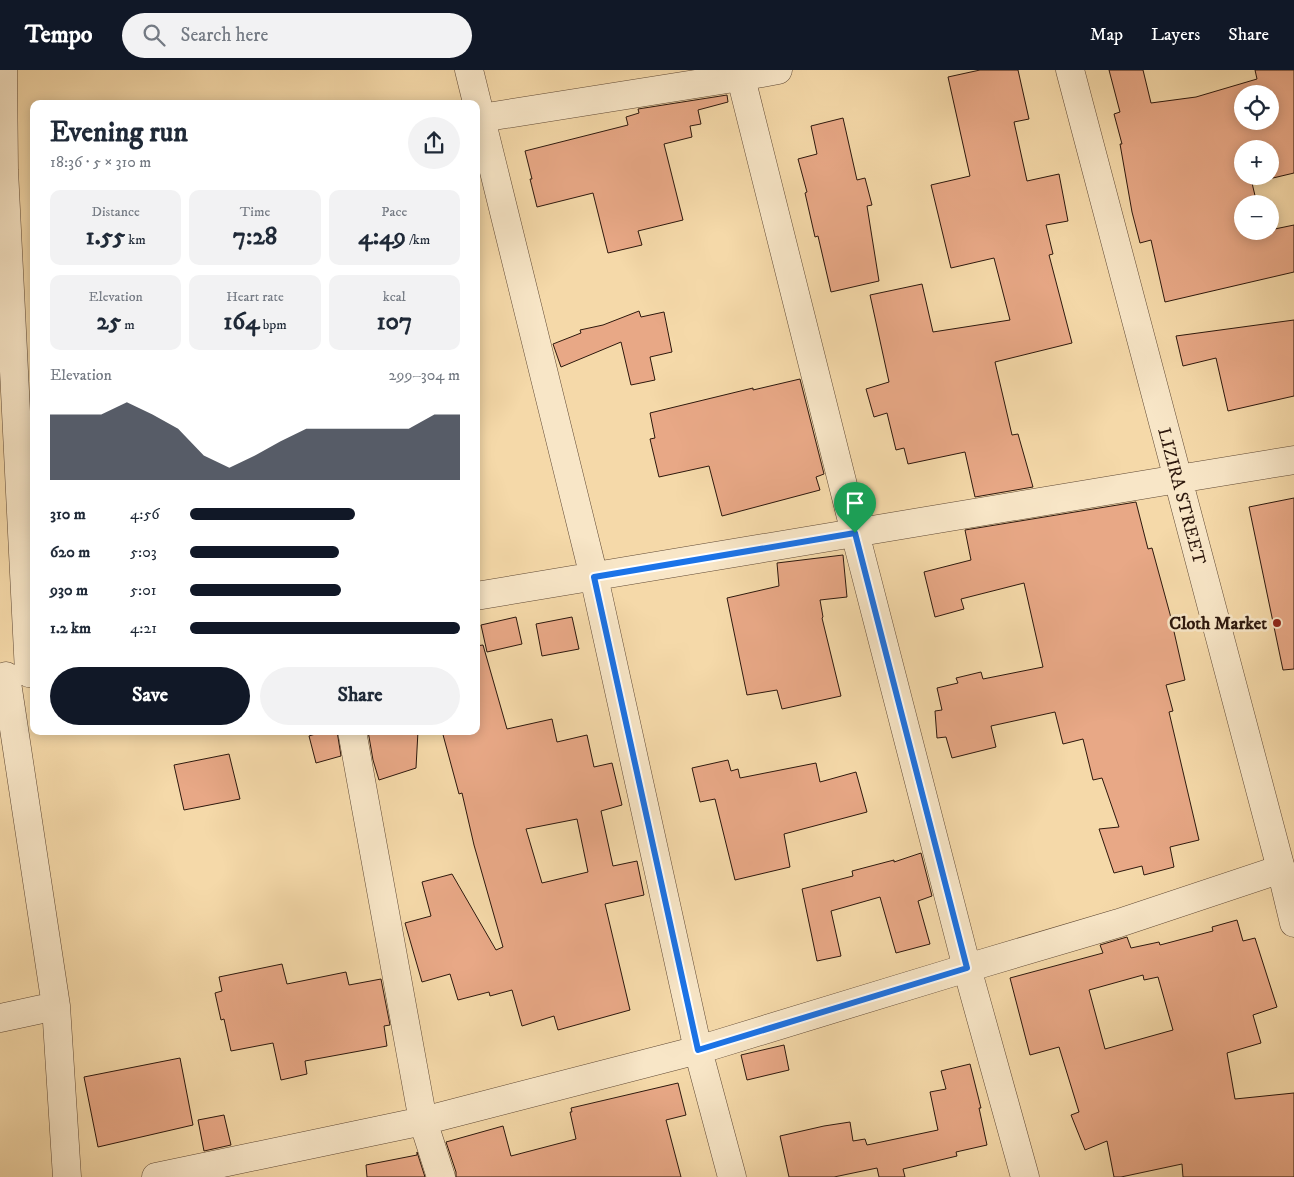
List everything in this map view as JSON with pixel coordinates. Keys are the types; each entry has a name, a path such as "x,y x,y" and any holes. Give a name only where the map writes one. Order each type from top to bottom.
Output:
{"street":[{"path":"3,70 2,171 17,675 56,1006 67,1177"},
{"path":"469,70 476,100"},
{"path":"481,118 740,74 778,70"},
{"name":"LIZIRA STREET","path":"1070,70 1294,923"},
{"path":"740,74 967,968 1025,1177"},
{"path":"480,114 594,577 698,1050 732,1177"},
{"path":"480,595 1294,460"},
{"path":"353,735 423,1121 441,1177"},
{"path":"156,1177 423,1121 698,1050 1119,923 1281,869"},
{"path":"0,1018 56,1006"}],"building":[{"path":"980,70 1018,70 1029,119 1014,122 1027,181 1059,174 1068,221 1046,225 1053,254 1049,255 1072,343 995,362 1012,435 1018,434 1033,487 975,497 965,452 908,464 904,448 896,450 887,413 874,417 866,389 889,382 870,295 922,284 933,332 1010,320 994,258 951,268 931,185 970,176 948,77"},
{"path":"1109,70 1143,70 1151,103 1196,97 1234,86 1234,130 1279,130 1279,85 1237,85 1257,79 1255,70 1294,70 1294,173 1279,177 1279,140 1234,140 1234,185 1252,185 1255,195 1234,195 1234,240 1279,240 1279,228 1294,225 1294,272 1165,302 1151,240 1140,243 1132,212 1120,144 1122,144 1114,114 1120,112"},
{"path":"727,95 728,102 698,110 701,124 690,126 692,137 664,144 683,220 638,231 642,245 608,253 593,193 537,207 525,151 628,125 626,117 639,113 638,109"},
{"path":"843,118 857,180 865,178 872,205 867,206 879,281 831,292 818,236 815,237 805,193 807,192 798,159 817,154 811,126"},
{"path":"639,311 641,317 664,312 672,352 650,357 655,380 631,385 621,342 561,367 553,344 581,333 580,330 603,325"},
{"path":"1294,320 1294,396 1228,411 1216,358 1183,366 1176,336"},
{"path":"800,379 824,474 816,477 820,490 722,516 709,466 659,477 650,439 655,438 650,413 753,388 753,390"},
{"path":"1294,498 1294,669 1283,670 1249,507"},
{"path":"1136,502 1148,549 1152,548 1185,680 1166,685 1173,711 1169,712 1199,840 1170,847 1174,867 1144,875 1142,866 1114,873 1099,829 1119,827 1102,778 1093,780 1083,739 1063,744 1055,712 991,726 996,747 952,758 946,737 937,738 935,711 942,710 937,688 958,683 956,678 981,672 983,679 1043,667 1024,583 961,599 964,609 935,617 924,572 971,560 965,530"},
{"path":"843,555 847,597 820,600 822,618 841,696 782,709 777,690 747,695 727,598 779,586 777,563"},
{"path":"516,617 522,644 487,652 481,625"},
{"path":"572,617 579,649 542,656 536,624"},
{"path":"480,645 483,645 507,729 552,719 557,742 587,735 594,767 612,763 622,805 601,811 613,866 637,861 644,895 605,904 630,1010 558,1030 554,1016 522,1026 512,990 490,996 489,992 458,1000 450,974 422,982 405,923 431,916 422,882 452,874 496,950 503,947 474,845 462,793 459,794 443,735 480,735","holes":["577,819 588,872 542,883 526,829"]},
{"path":"338,735 341,756 316,763 309,736"},
{"path":"369,735 418,735 416,768 379,780"},
{"path":"229,754 240,799 184,810 174,765"},
{"path":"728,760 731,771 738,769 740,778 816,763 820,782 856,772 867,812 784,834 790,867 735,880 715,799 700,802 692,768"},
{"path":"921,853 932,896 918,901 930,944 896,953 880,897 831,911 841,956 817,961 802,889 853,876 852,871 894,860 894,862"},
{"path":"1237,920 1243,941 1255,938 1277,1007 1253,1015 1261,1043 1227,1053 1235,1099 1294,1093 1294,1177 1183,1177 1182,1164 1114,1177 1107,1141 1085,1150 1071,1115 1079,1112 1059,1047 1030,1055 1010,978 1103,953 1100,945 1127,937 1131,948 1159,942 1160,945 1213,931 1212,927","holes":["1143,975 1144,980 1158,977 1173,1030 1105,1049 1089,990"]},
{"path":"282,964 287,984 346,972 349,985 381,979 390,1025 384,1026 387,1046 305,1061 307,1074 281,1080 273,1043 231,1051 224,1019 221,1020 215,993 222,991 219,977"},
{"path":"784,1045 789,1070 747,1080 741,1055"},
{"path":"180,1058 193,1125 98,1147 84,1077"},
{"path":"970,1064 981,1108 979,1108 987,1145 956,1152 957,1156 903,1169 905,1177 879,1177 877,1168 834,1177 789,1177 780,1136 850,1122 853,1141 865,1139 867,1145 938,1130 930,1092 946,1089 941,1071"},
{"path":"678,1083 686,1115 666,1120 681,1177 456,1177 446,1142 503,1126 511,1156 576,1139 570,1112 572,1112 571,1108"},
{"path":"224,1115 231,1145 204,1151 198,1120"},
{"path":"417,1152 425,1177 367,1177 366,1165 417,1155"}],"place":[{"name":"Cloth Market","path":"1277,623"}],"route":[{"path":"855,533 967,968 698,1050 594,577 855,533"}]}
